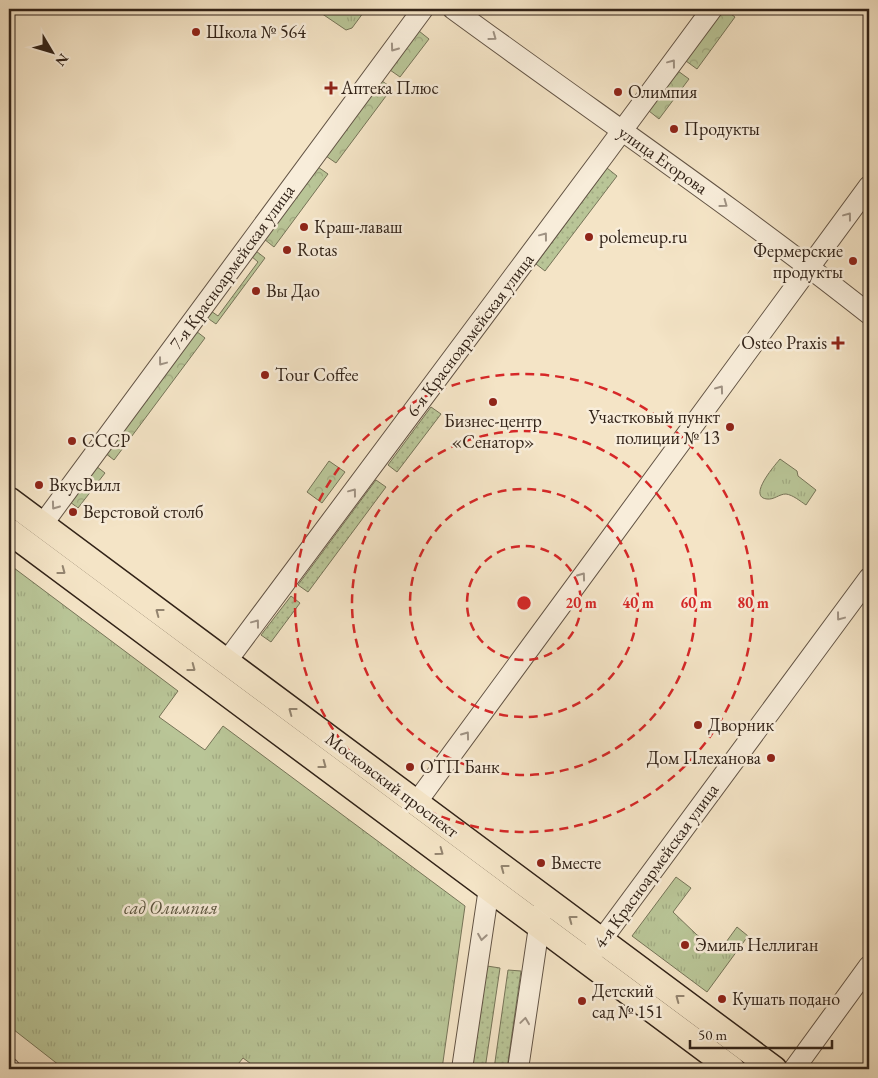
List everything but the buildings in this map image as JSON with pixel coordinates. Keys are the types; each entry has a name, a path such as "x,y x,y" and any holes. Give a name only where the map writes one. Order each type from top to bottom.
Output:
{"main road":[{"name":"Московский проспект","path":"9,500 774,1069"},
{"name":"Московский проспект","path":"9,531 732,1069"}],"street":[{"name":"7-я Красноармейская улица","path":"42,525 423,9"},
{"name":"улица Егорова","path":"453,9 724,204 869,314"},
{"name":"6-я Красноармейская улица","path":"226,662 712,9"},
{"path":"416,803 869,186"},
{"name":"4-я Красноармейская улица","path":"586,960 869,578"},
{"path":"462,1069 489,888"},
{"path":"518,1069 543,897"},
{"path":"794,1069 869,966"}],"green space":[{"path":"315,9 366,9 352,28 346,30"},
{"path":"724,9 735,17 697,69 686,61"},
{"path":"419,31 429,39 400,77 390,70"},
{"path":"678,71 689,79 659,119 649,111"},
{"path":"382,81 392,88 336,163 326,156"},
{"path":"318,167 328,174 274,247 264,239"},
{"path":"607,168 617,176 545,271 536,264"},
{"path":"256,251 265,258 216,324 206,317 211,311 218,316 258,262 251,256"},
{"path":"196,331 205,338 114,460 105,453"},
{"path":"431,407 441,414 397,472 388,465"},
{"path":"780,459 797,471 798,476 816,490 806,505 786,494 770,499 762,497 760,493 764,480"},
{"path":"329,461 345,472 322,503 307,492"},
{"path":"96,466 105,473 78,508 70,502"},
{"path":"376,480 386,487 308,592 298,585"},
{"name":"сад Олимпия","path":"14,568 178,691 159,717 205,750 223,726 465,906 442,1069 258,1069 243,1058 234,1069 64,1069 9,1026 9,579"},
{"path":"291,596 300,603 271,642 261,635"},
{"path":"676,877 691,888 673,912 697,935 721,949 737,927 748,936 707,992 632,936"},
{"path":"487,966 500,968 485,1069 472,1069"},
{"path":"508,970 521,971 507,1069 494,1069"}],"place":[{"name":"Школа № 564","path":"196,32"},
{"name":"Аптека Плюс","path":"331,88"},
{"name":"Олимпия","path":"618,92"},
{"name":"Продукты","path":"674,129"},
{"name":"Краш-лаваш","path":"304,227"},
{"name":"polemeup.ru","path":"589,237"},
{"name":"Rotas","path":"287,250"},
{"name":"Фермерские продукты","path":"853,261"},
{"name":"Вы Дао","path":"256,291"},
{"name":"Osteo Praxis","path":"838,343"},
{"name":"Tour Coffee","path":"265,375"},
{"name":"Бизнес-центр «Сенатор»","path":"493,402"},
{"name":"Участковый пункт полиции № 13","path":"730,427"},
{"name":"СССР","path":"72,441"},
{"name":"ВкусВилл","path":"39,485"},
{"name":"Верстовой столб","path":"73,512"},
{"name":"Дворник","path":"698,725"},
{"name":"Дом Плеханова","path":"771,758"},
{"name":"ОТП Банк","path":"410,767"},
{"name":"Вместе","path":"541,863"},
{"name":"Эмиль Неллиган","path":"685,945"},
{"name":"Кушать подано","path":"722,999"},
{"name":"Детский сад № 151","path":"582,1001"}]}
